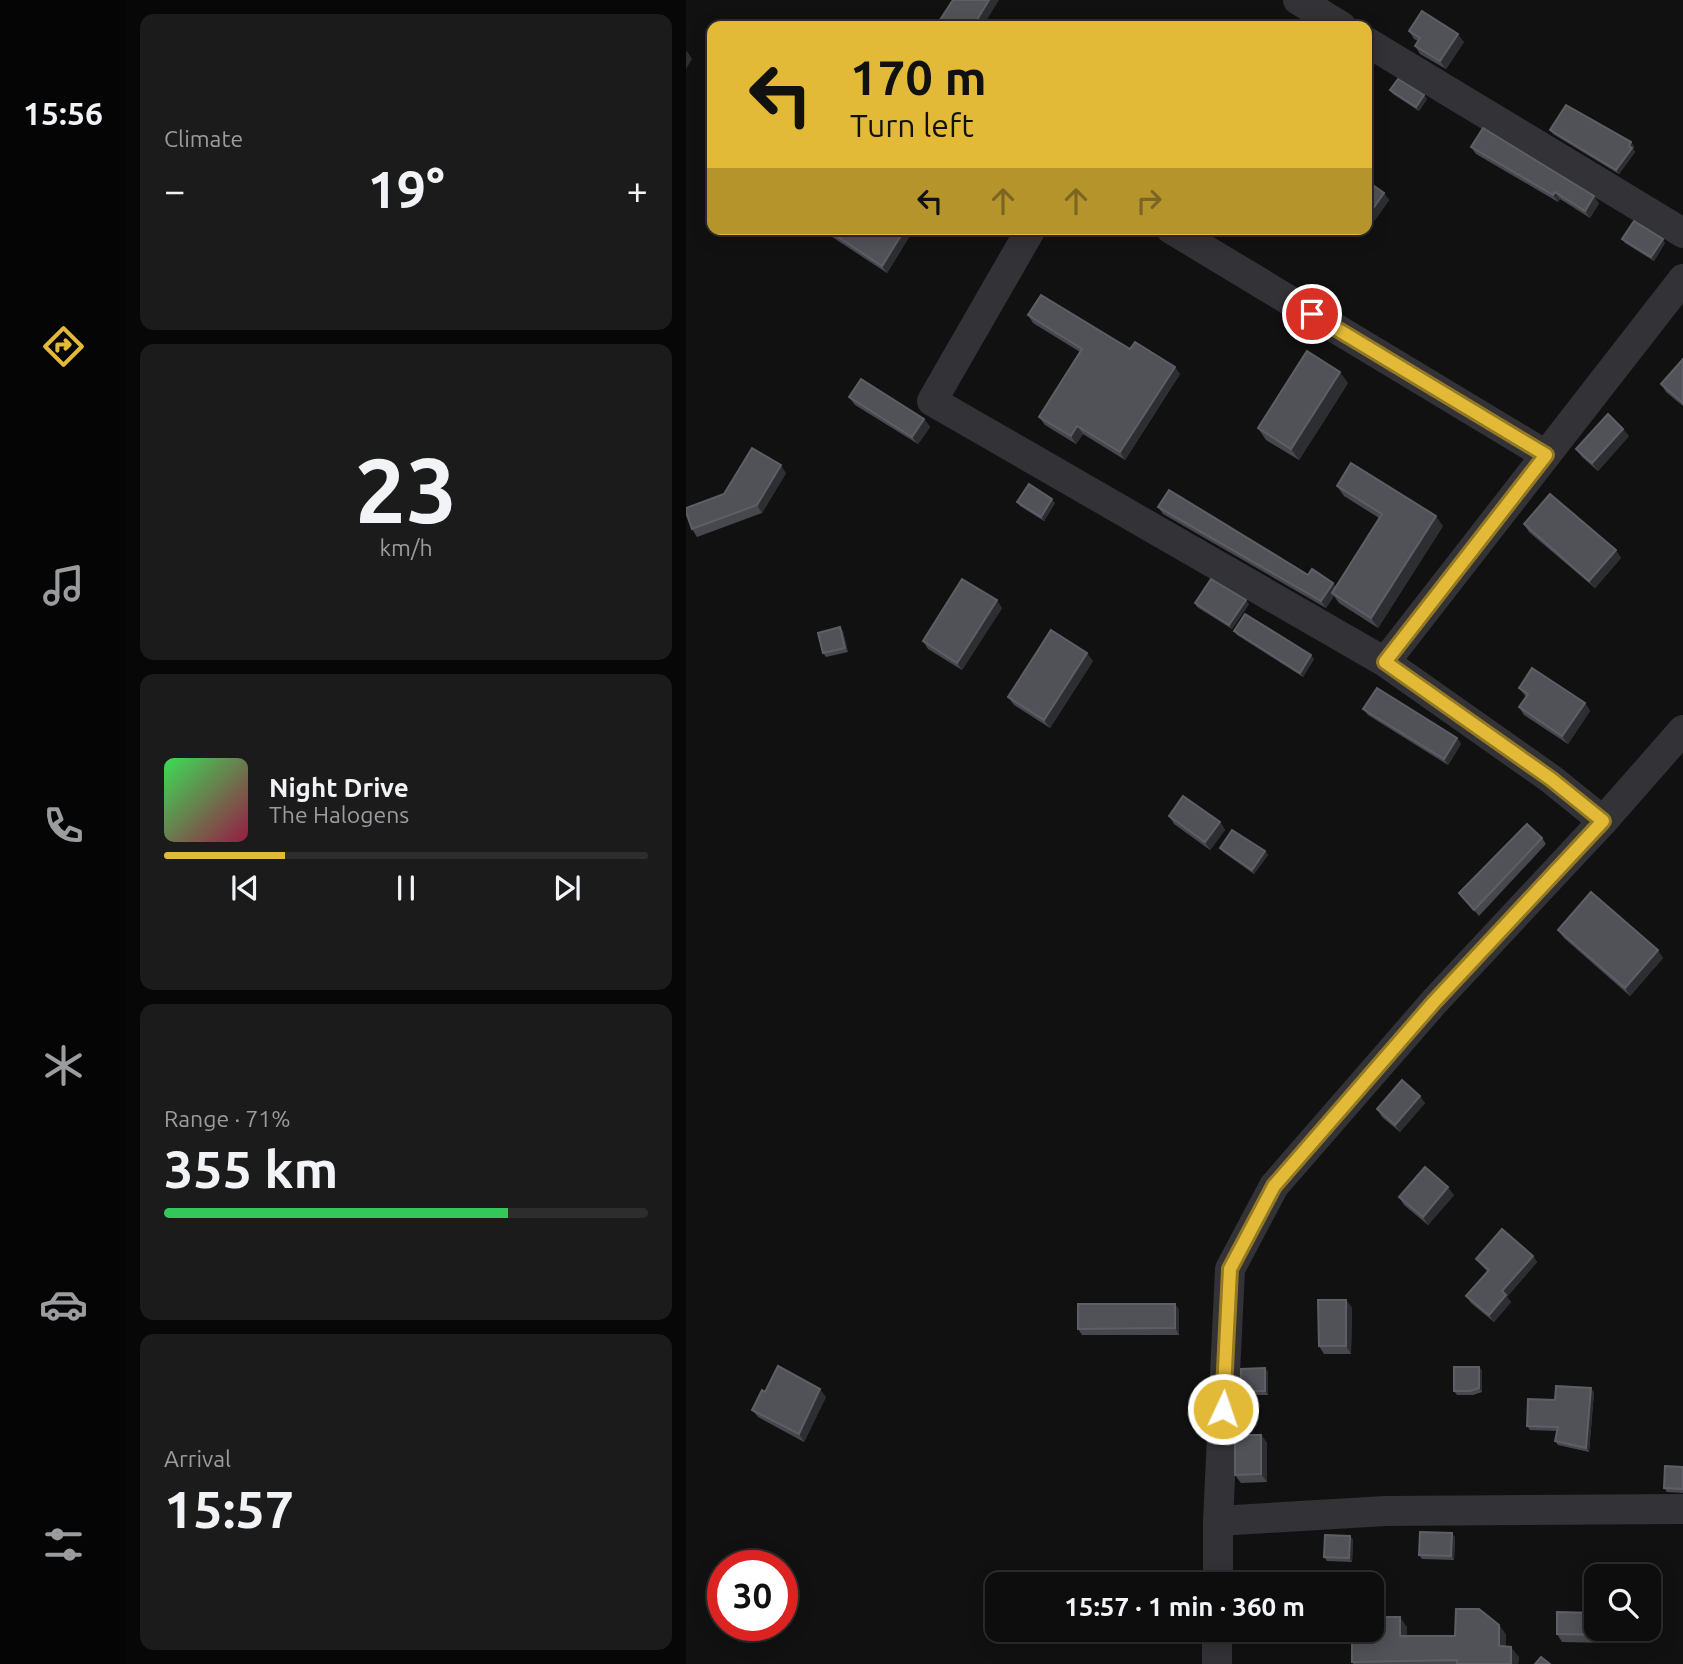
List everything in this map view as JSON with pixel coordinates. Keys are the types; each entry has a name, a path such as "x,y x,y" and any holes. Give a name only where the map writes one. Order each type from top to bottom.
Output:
{"street":[{"path":"1298,0 1333,21"},
{"path":"1372,45 1683,233"},
{"path":"1028,235 932,401 1385,662 1551,779 1603,821"},
{"path":"1181,235 1546,455"},
{"path":"1385,662 1683,279"},
{"path":"1218,1572 1230,1269 1274,1186 1434,1002 1603,821 1683,730"},
{"path":"1218,1521 1385,1511 1683,1509"},
{"path":"1217,1642 1217,1664"}],"building":[{"path":"953,0 989,0 976,21 939,21"},
{"path":"1422,11 1458,34 1440,61 1415,46 1420,38 1409,31"},
{"path":"1398,79 1424,95 1416,107 1390,90"},
{"path":"1566,105 1631,142 1629,146 1632,148 1616,170 1550,130"},
{"path":"1483,128 1594,196 1585,211 1471,147"},
{"path":"1372,185 1384,193 1372,210"},
{"path":"1634,221 1663,239 1651,257 1622,239"},
{"path":"835,235 901,235 882,266"},
{"path":"1041,295 1130,349 1135,342 1175,367 1120,452 1077,426 1071,436 1039,417 1082,349 1028,315"},
{"path":"1307,351 1340,372 1291,449 1258,428"},
{"path":"1683,359 1683,403 1661,384"},
{"path":"861,379 924,419 912,437 849,397"},
{"path":"1608,414 1623,429 1592,463 1576,449"},
{"path":"752,448 781,465 757,505 692,529 686,508 724,494"},
{"path":"1351,463 1436,516 1371,618 1332,593 1382,514 1337,486"},
{"path":"1029,484 1052,499 1041,517 1017,502"},
{"path":"1169,490 1308,575 1312,569 1333,583 1321,601 1158,507"},
{"path":"1550,494 1616,550 1589,581 1524,524"},
{"path":"962,579 997,600 957,663 923,641"},
{"path":"1211,579 1246,600 1229,625 1195,603"},
{"path":"1245,614 1311,655 1300,673 1234,631"},
{"path":"840,627 845,648 823,653 818,633"},
{"path":"1051,630 1087,653 1044,720 1008,697"},
{"path":"1532,668 1585,703 1562,736 1519,707 1528,694 1519,688"},
{"path":"1377,688 1457,738 1444,759 1363,709"},
{"path":"1183,796 1220,822 1205,842 1169,816"},
{"path":"1527,824 1542,838 1474,910 1459,893"},
{"path":"1232,830 1265,851 1252,870 1220,848"},
{"path":"1591,892 1658,950 1625,988 1558,930"},
{"path":"1402,1080 1420,1096 1395,1125 1377,1109"},
{"path":"1425,1167 1448,1187 1423,1217 1399,1197"},
{"path":"1502,1229 1533,1256 1502,1291 1506,1295 1489,1315 1466,1296 1489,1270 1476,1259"},
{"path":"1318,1300 1346,1300 1346,1346 1319,1346"},
{"path":"1078,1304 1175,1304 1175,1328 1078,1329"},
{"path":"778,1366 820,1389 799,1434 752,1410"},
{"path":"1454,1367 1479,1367 1479,1388 1454,1391"},
{"path":"1265,1368 1265,1391 1241,1391 1241,1369"},
{"path":"1556,1386 1591,1388 1586,1448 1555,1441 1558,1427 1527,1426 1528,1399 1555,1400"},
{"path":"1235,1435 1261,1435 1261,1474 1235,1475"},
{"path":"1665,1466 1683,1467 1683,1489 1664,1488"},
{"path":"1420,1532 1452,1533 1451,1556 1419,1555"},
{"path":"1325,1535 1350,1536 1349,1558 1324,1557"},
{"path":"1456,1609 1479,1609 1499,1625 1499,1646 1511,1647 1511,1664 1457,1664 1457,1660 1352,1662 1352,1642 1384,1642 1384,1617 1400,1617 1400,1636 1455,1636"},
{"path":"1557,1612 1584,1613 1584,1635 1557,1634"},
{"path":"1541,1657 1550,1664 1535,1664"}],"route":[{"path":"1223,1409 1230,1269 1274,1186 1434,1002 1603,821 1551,779 1385,662 1546,455 1312,314"}]}
